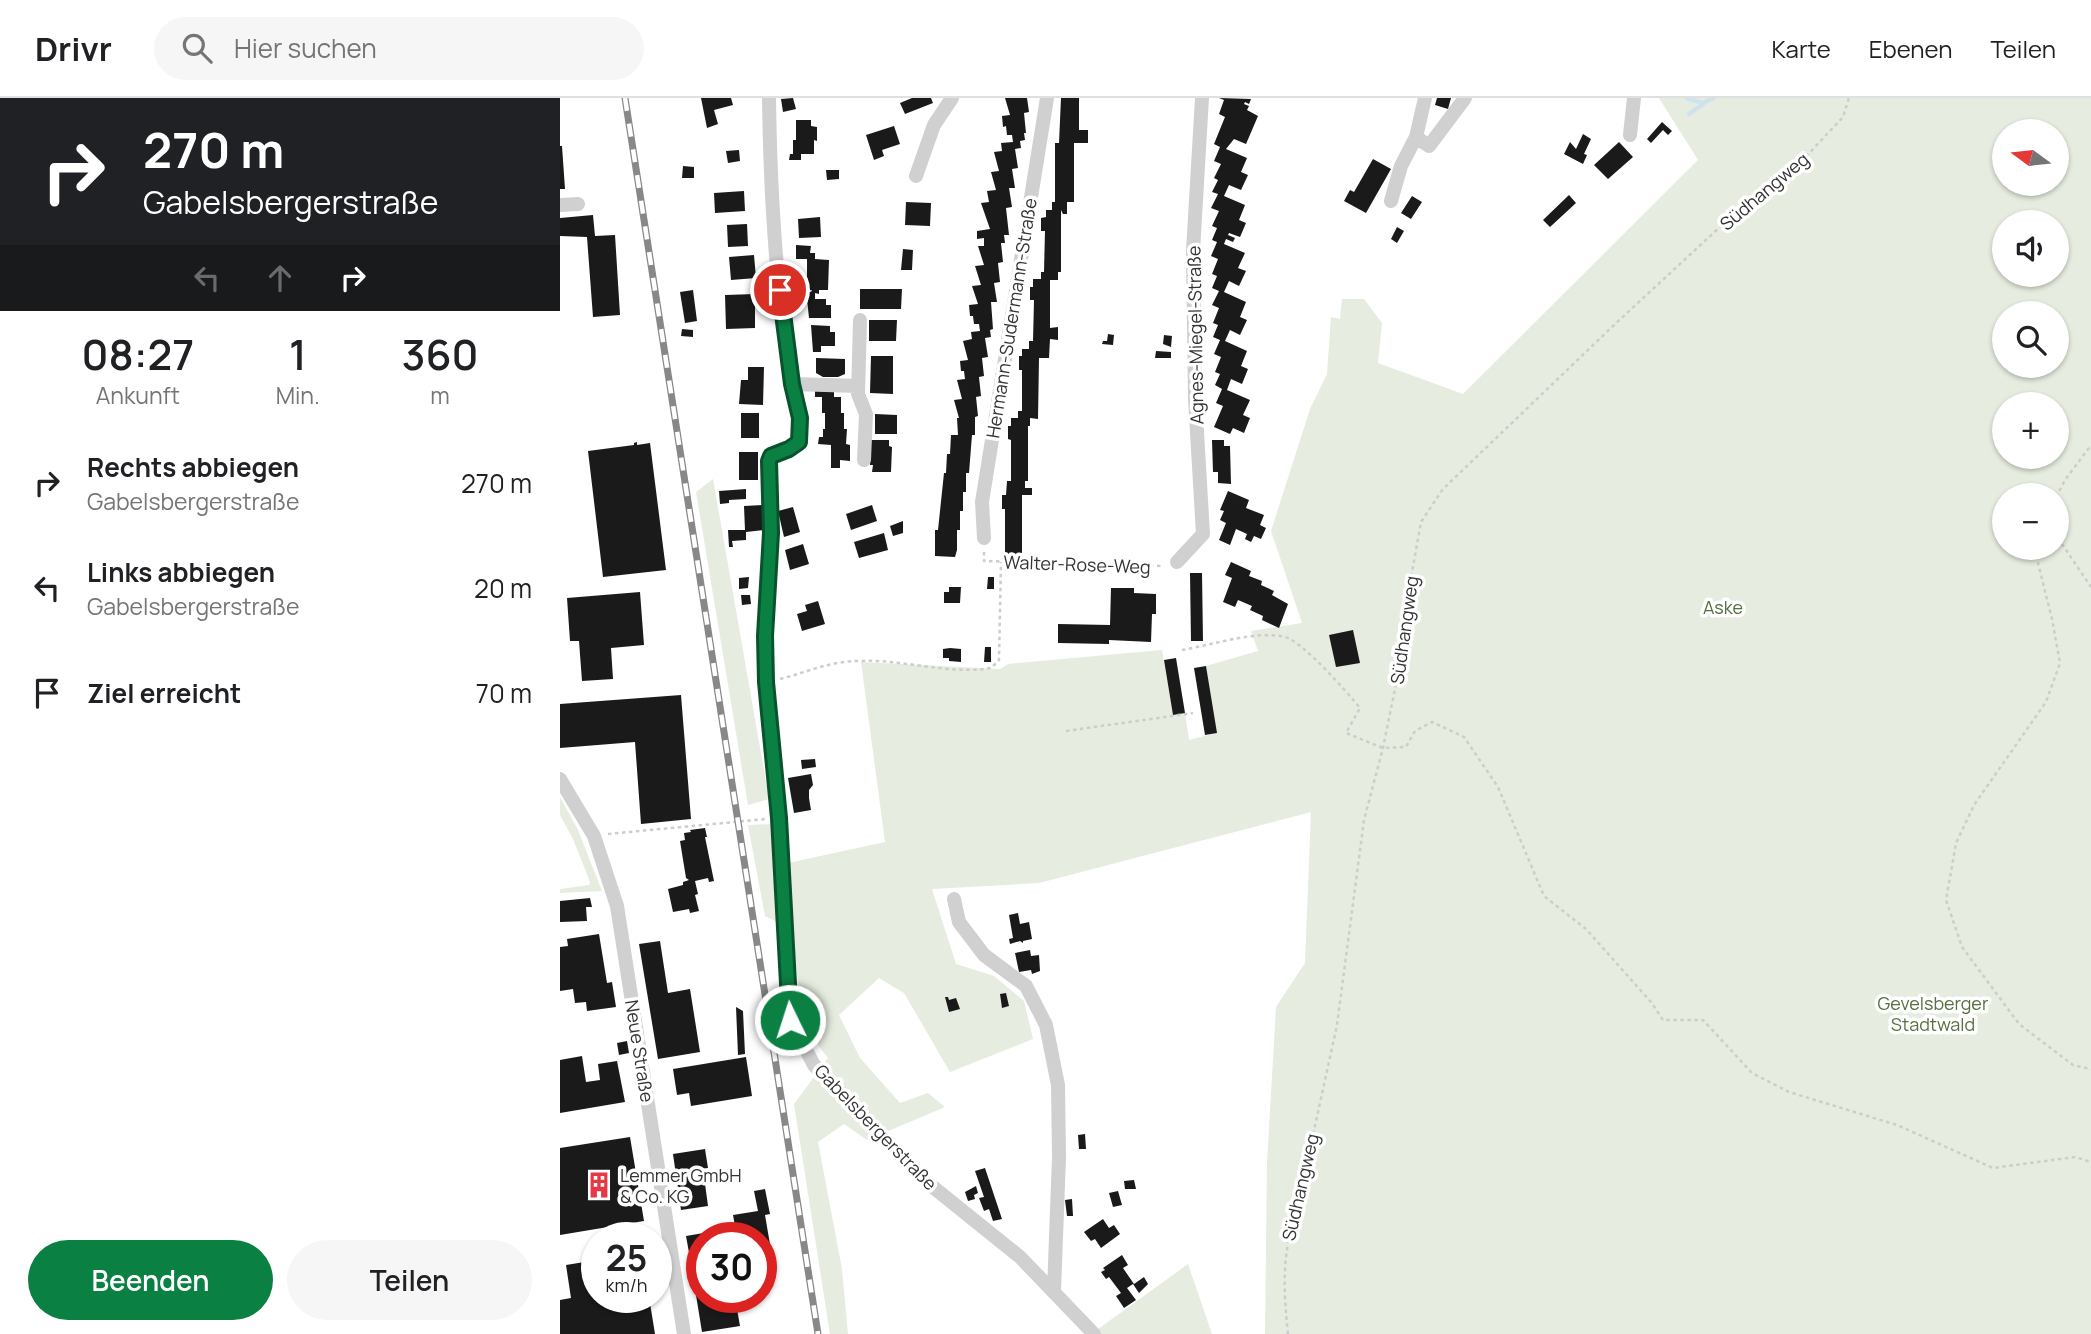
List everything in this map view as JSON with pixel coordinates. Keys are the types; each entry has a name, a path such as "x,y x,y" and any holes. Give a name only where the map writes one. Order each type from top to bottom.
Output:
{"street":[{"name":"Gabelsbergerstraße","path":"769,98 769,162 775,242 782,314 800,418 799,442 771,456 769,461 771,533 765,636 766,682 779,818 790,1020 814,1065 928,1183 1020,1257 1094,1334"},
{"path":"916,176 934,125 952,98"},
{"name":"Hermann-Sudermann-Straße","path":"985,538 982,502 1047,98"},
{"name":"Agnes-Miegel-Straße","path":"1173,564 1203,534 1195,398 1193,251 1202,98"},
{"path":"1391,201 1401,166 1416,137 1425,98"},
{"path":"1630,135 1634,98"},
{"path":"1416,137 1429,146 1462,100"},
{"path":"560,205 578,204"},
{"path":"860,320 858,394 866,414 864,460"},
{"path":"792,384 858,386"},
{"name":"Neue Straße","path":"560,779 594,836 617,906 684,1334"},
{"path":"954,899 959,922 984,955 1026,986 1045,1025 1058,1085 1059,1157 1054,1291"}],"path":[{"name":"Südhangweg","path":"1288,1334 1283,1284 1286,1242 1295,1218 1337,1025 1364,820 1383,748 1406,635 1411,578 1421,522 1443,489 1614,325 1747,202 1799,164 1843,117 1849,98"},
{"path":"2063,483 2091,445"},
{"path":"2069,554 2091,587"},
{"path":"2038,560 2060,663 2046,702 1974,805 1956,843 1946,900 1962,947 2019,1024 2073,1065 2091,1069"},
{"name":"Walter-Rose-Weg","path":"987,561 1173,564"},
{"path":"766,682 794,676 819,665 860,661 942,669 991,668 999,660 1001,562"},
{"path":"1182,650 1250,636 1287,637 1342,685 1360,708 1346,733 1383,748 1406,747 1415,732 1432,722 1464,737 1497,787 1544,896 1586,929 1651,1002 1663,1020 1703,1020 1752,1073 1789,1092 1897,1125 1993,1168 2075,1157 2091,1161"},
{"path":"1066,731 1193,713"},
{"path":"594,836 758,819"}],"green space":[{"name":"Aske","path":"1659,98 2091,98 2091,1334 1265,1334 1267,1163 1276,1007 1305,963 1311,812 1039,883 932,889 956,964 994,976 1024,1001 1033,1039 950,1072 904,993 879,978 839,1015 860,1058 900,1103 928,1093 945,1107 867,1140 844,1124 818,1142 842,1269 848,1334 830,1334 794,1104 828,1058 803,1025 792,930 765,916 748,825 773,824 779,865 885,842 861,662 1000,669 1008,664 1162,650 1173,714 1185,713 1189,740 1216,733 1206,666 1258,651 1251,631 1302,623 1271,531 1310,409 1327,374 1331,317 1340,319 1342,299 1364,299 1382,323 1378,363 1463,394 1698,160"},
{"path":"713,479 769,799 748,805 696,492"},
{"path":"560,797 578,830 602,891 560,893 560,889 589,885 590,882 560,815"},
{"path":"1188,1264 1212,1334 1094,1332"}],"building":[{"path":"701,98 731,98 733,105 714,110 718,124 707,128"},
{"path":"793,98 796,109 783,112 781,99"},
{"path":"912,98 931,98 933,103 905,114 900,103"},
{"path":"1005,98 1027,98 1029,112 1024,113 1025,140 1020,141 1021,148 1015,149 1018,168 1012,169 1015,188 1009,188 1012,207 1006,208 1009,235 1004,235 1005,243 1001,243 1003,262 998,263 1000,282 994,283 997,302 991,302 993,329 990,330 991,337 985,338 988,357 982,358 984,376 979,377 981,396 976,397 978,416 975,417 975,435 972,435 969,473 966,473 966,492 963,492 963,511 960,511 960,530 957,530 957,550 955,557 935,556 935,530 938,530 947,454 950,454 951,435 958,435 959,418 954,400 962,399 957,380 965,379 960,361 968,360 963,341 972,339 971,332 980,331 979,324 974,324 973,316 970,316 969,305 978,304 972,286 981,285 975,266 984,265 978,246 984,246 984,238 977,239 977,231 990,229 981,203 989,202 987,191 996,190 991,172 999,171 994,152 1002,151 1001,143 1013,142 1012,135 1007,135 1006,126 1003,127 1002,116 1010,115"},
{"path":"1061,98 1079,98 1079,130 1088,130 1088,143 1074,143 1074,202 1067,202 1067,214 1063,214 1061,210 1061,272 1058,272 1058,280 1050,280 1050,328 1058,327 1058,340 1050,339 1049,358 1039,358 1038,419 1030,418 1028,426 1028,481 1025,481 1025,488 1032,488 1032,495 1022,495 1022,557 1005,557 1005,509 1002,509 1002,495 1006,495 1007,481 1011,481 1011,440 1008,439 1008,426 1011,426 1011,418 1018,418 1018,411 1022,411 1022,370 1019,370 1019,356 1022,356 1022,349 1029,349 1029,341 1033,341 1034,300 1030,300 1030,287 1033,287 1033,279 1041,279 1041,272 1044,272 1045,231 1041,231 1041,218 1046,217 1046,210 1052,210 1052,202 1055,202 1055,143 1059,143"},
{"path":"1219,98 1251,99 1249,104 1244,104 1249,106 1247,110 1258,116 1246,144 1234,139 1226,149 1247,158 1241,172 1248,175 1241,190 1229,185 1224,196 1245,205 1239,220 1246,223 1240,237 1229,233 1228,235 1235,238 1233,242 1226,239 1224,244 1245,253 1238,268 1246,271 1239,286 1229,281 1224,292 1246,302 1240,317 1247,320 1240,335 1230,330 1225,341 1247,351 1241,366 1248,369 1242,384 1231,379 1227,390 1250,400 1243,415 1250,418 1244,433 1233,428 1230,434 1214,427 1223,406 1216,403 1222,389 1215,385 1220,374 1215,372 1221,357 1214,354 1220,340 1213,337 1218,325 1213,323 1219,308 1212,305 1219,291 1212,288 1217,276 1212,274 1218,259 1211,256 1217,242 1212,240 1217,228 1212,226 1219,211 1211,208 1218,194 1212,192 1218,180 1214,178 1221,164 1214,161 1220,147 1214,144 1225,117 1219,114 1224,100"},
{"path":"1437,98 1451,98 1448,109 1435,105"},
{"path":"796,120 811,120 811,126 817,127 817,141 814,140 814,154 801,154 801,160 789,160 790,154 793,154 793,140 796,140"},
{"path":"1662,122 1672,131 1668,135 1663,130 1651,143 1647,139"},
{"path":"894,126 900,144 882,150 884,156 874,160 866,135"},
{"path":"1583,134 1591,139 1583,164 1564,154 1570,142 1576,149"},
{"path":"1619,142 1633,157 1608,179 1594,165"},
{"path":"562,146 565,189 560,189"},
{"path":"739,150 740,161 728,163 726,151"},
{"path":"1373,159 1391,169 1366,213 1344,201 1350,190 1354,192"},
{"path":"683,166 694,167 694,178 682,178"},
{"path":"826,170 839,170 839,179 827,180"},
{"path":"744,191 745,211 715,213 714,193"},
{"path":"1569,195 1576,203 1550,227 1543,220"},
{"path":"1412,196 1422,202 1411,219 1401,213"},
{"path":"906,202 931,203 930,226 905,225"},
{"path":"593,215 595,236 615,235 620,315 593,317 587,237 560,236 560,218"},
{"path":"820,217 821,237 799,238 798,219"},
{"path":"747,224 748,246 728,247 727,225"},
{"path":"1397,227 1404,231 1397,243 1391,239"},
{"path":"796,245 811,246 810,253 815,253 815,259 829,260 828,290 819,290 819,294 815,293 815,299 826,299 826,305 831,305 831,318 809,318 807,299 797,299 797,292 812,290 807,290 807,259 796,259"},
{"path":"903,249 913,250 912,270 901,270"},
{"path":"754,255 756,278 731,280 729,257"},
{"path":"860,289 902,289 901,309 860,309"},
{"path":"693,290 697,321 685,323 680,292"},
{"path":"755,294 755,328 726,329 725,295"},
{"path":"869,320 897,320 896,341 869,341"},
{"path":"811,325 830,326 830,332 835,332 835,346 821,346 821,352 813,352"},
{"path":"682,329 693,330 693,337 681,336"},
{"path":"1108,334 1114,335 1113,345 1102,344 1107,341"},
{"path":"1164,335 1172,336 1171,347 1163,344"},
{"path":"1156,351 1171,352 1171,358 1155,358"},
{"path":"871,356 893,356 893,394 870,393"},
{"path":"816,358 845,359 845,374 823,377 816,373"},
{"path":"748,367 764,367 763,405 739,404 741,380 748,380"},
{"path":"815,390 834,391 834,397 841,397 844,429 847,429 846,444 850,445 850,461 840,460 840,468 831,468 831,445 818,444 825,429 825,413 822,413 822,397 815,397"},
{"path":"741,413 759,413 759,438 741,438"},
{"path":"875,414 897,415 897,434 875,434"},
{"path":"870,440 889,440 889,446 892,447 891,472 872,472"},
{"path":"1212,440 1224,440 1224,446 1230,446 1231,484 1218,483 1218,472 1213,472"},
{"path":"637,442 637,445 650,443 666,570 603,577 588,451 634,445"},
{"path":"739,452 758,452 758,480 739,480"},
{"path":"746,489 746,499 729,500 729,503 720,504 719,491"},
{"path":"1228,491 1249,500 1246,508 1264,515 1260,525 1266,528 1261,539 1254,536 1251,542 1245,539 1247,534 1236,529 1230,545 1219,540 1226,523 1220,520 1224,511 1220,510"},
{"path":"763,505 764,530 746,532 746,540 732,541 733,547 729,547 728,530 745,530 744,506"},
{"path":"872,505 877,521 851,530 846,514"},
{"path":"793,507 800,532 784,537 778,511"},
{"path":"903,521 903,533 893,536 890,526"},
{"path":"884,533 888,550 859,558 854,542"},
{"path":"803,544 809,564 790,570 785,550"},
{"path":"1231,562 1251,571 1249,576 1262,581 1261,585 1274,591 1272,595 1288,604 1279,628 1262,620 1263,616 1250,610 1252,606 1238,600 1235,607 1223,602 1232,578 1225,575"},
{"path":"1190,573 1202,573 1203,641 1191,641"},
{"path":"749,577 748,588 739,589 739,578"},
{"path":"988,577 994,577 994,589 987,589"},
{"path":"949,587 961,587 960,603 944,603 944,592 949,592"},
{"path":"1111,588 1134,588 1134,593 1156,594 1151,642 1109,640 1109,644 1058,643 1058,624 1110,625"},
{"path":"640,592 644,645 611,648 613,679 582,681 579,641 570,641 567,598"},
{"path":"741,595 750,595 751,604 742,605"},
{"path":"818,601 825,624 802,631 797,614 807,611 805,605"},
{"path":"1353,630 1360,663 1336,667 1329,635"},
{"path":"985,647 991,647 991,662 984,662"},
{"path":"943,649 961,649 961,662 943,658"},
{"path":"1176,658 1185,713 1173,715 1164,660"},
{"path":"1206,666 1217,733 1205,735 1194,668"},
{"path":"681,695 691,819 641,824 635,742 560,748 560,704"},
{"path":"815,759 816,767 802,769 801,760"},
{"path":"811,774 811,810 794,813 788,778"},
{"path":"705,828 714,881 709,882 708,878 695,881 699,911 690,913 689,909 673,912 668,889 683,885 683,882 689,880 686,878 680,841 685,840 684,833"},
{"path":"590,898 592,907 586,907 587,921 560,922 560,901"},
{"path":"1018,913 1020,924 1029,922 1032,939 1010,944 1009,939 1013,938 1009,915"},
{"path":"599,934 607,983 612,982 616,1007 587,1011 586,1002 575,1003 573,989 560,991 560,947 568,946 567,939"},
{"path":"660,941 668,993 690,989 700,1052 658,1059 639,944"},
{"path":"1030,950 1031,956 1039,955 1040,971 1032,974 1031,970 1019,972 1015,953"},
{"path":"1006,993 1009,1006 1002,1008 1000,994"},
{"path":"945,997 949,1000 956,998 960,1009 949,1012"},
{"path":"736,1007 743,1011 745,1054 738,1055"},
{"path":"627,1041 629,1053 619,1055 617,1043"},
{"path":"582,1056 586,1082 600,1080 598,1064 617,1061 625,1102 560,1113 560,1060"},
{"path":"746,1057 752,1096 691,1106 689,1093 677,1095 673,1069"},
{"path":"1085,1134 1086,1149 1079,1149 1078,1135"},
{"name":"Lemmer GmbH & Co. KG","path":"630,1137 644,1221 581,1222 581,1232 560,1235 560,1148"},
{"path":"705,1149 708,1168 703,1169 708,1206 681,1210 673,1154"},
{"path":"985,1168 1002,1219 993,1221 989,1209 984,1211 979,1198 984,1197 975,1171"},
{"path":"1134,1180 1136,1189 1125,1189 1124,1181"},
{"path":"976,1186 978,1193 974,1195 975,1199 968,1201 965,1192"},
{"path":"765,1189 770,1214 765,1215 766,1222 734,1222 733,1215 758,1211 754,1191"},
{"path":"1118,1191 1122,1205 1113,1207 1109,1193"},
{"path":"1072,1199 1073,1216 1067,1216 1065,1200"},
{"path":"1103,1219 1109,1228 1114,1225 1120,1234 1101,1248 1095,1239 1091,1241 1084,1232"},
{"path":"1122,1255 1128,1265 1123,1268 1134,1284 1144,1277 1148,1284 1139,1293 1133,1284 1127,1288 1136,1300 1124,1308 1116,1296 1121,1293 1109,1277 1106,1279 1101,1272"},
{"path":"581,1263 581,1313 652,1313 655,1334 560,1334 560,1300 571,1298 566,1265"},
{"path":"699,1313 738,1313 740,1326 702,1332"}],"waterway":[{"path":"1687,98 1703,103 1714,98"},
{"path":"1689,114 1703,104"}],"railway":[{"path":"625,98 818,1334"}],"place":[{"name":"Lemmer GmbH & Co. KG","path":"599,1185"}],"route":[{"path":"780,290 792,384 800,418 799,442 771,456 769,461 771,533 765,636 766,682 786,922 790,1020"}],"park label":[{"name":"Gevelsberger Stadtwald","path":"1933,1013"}]}
